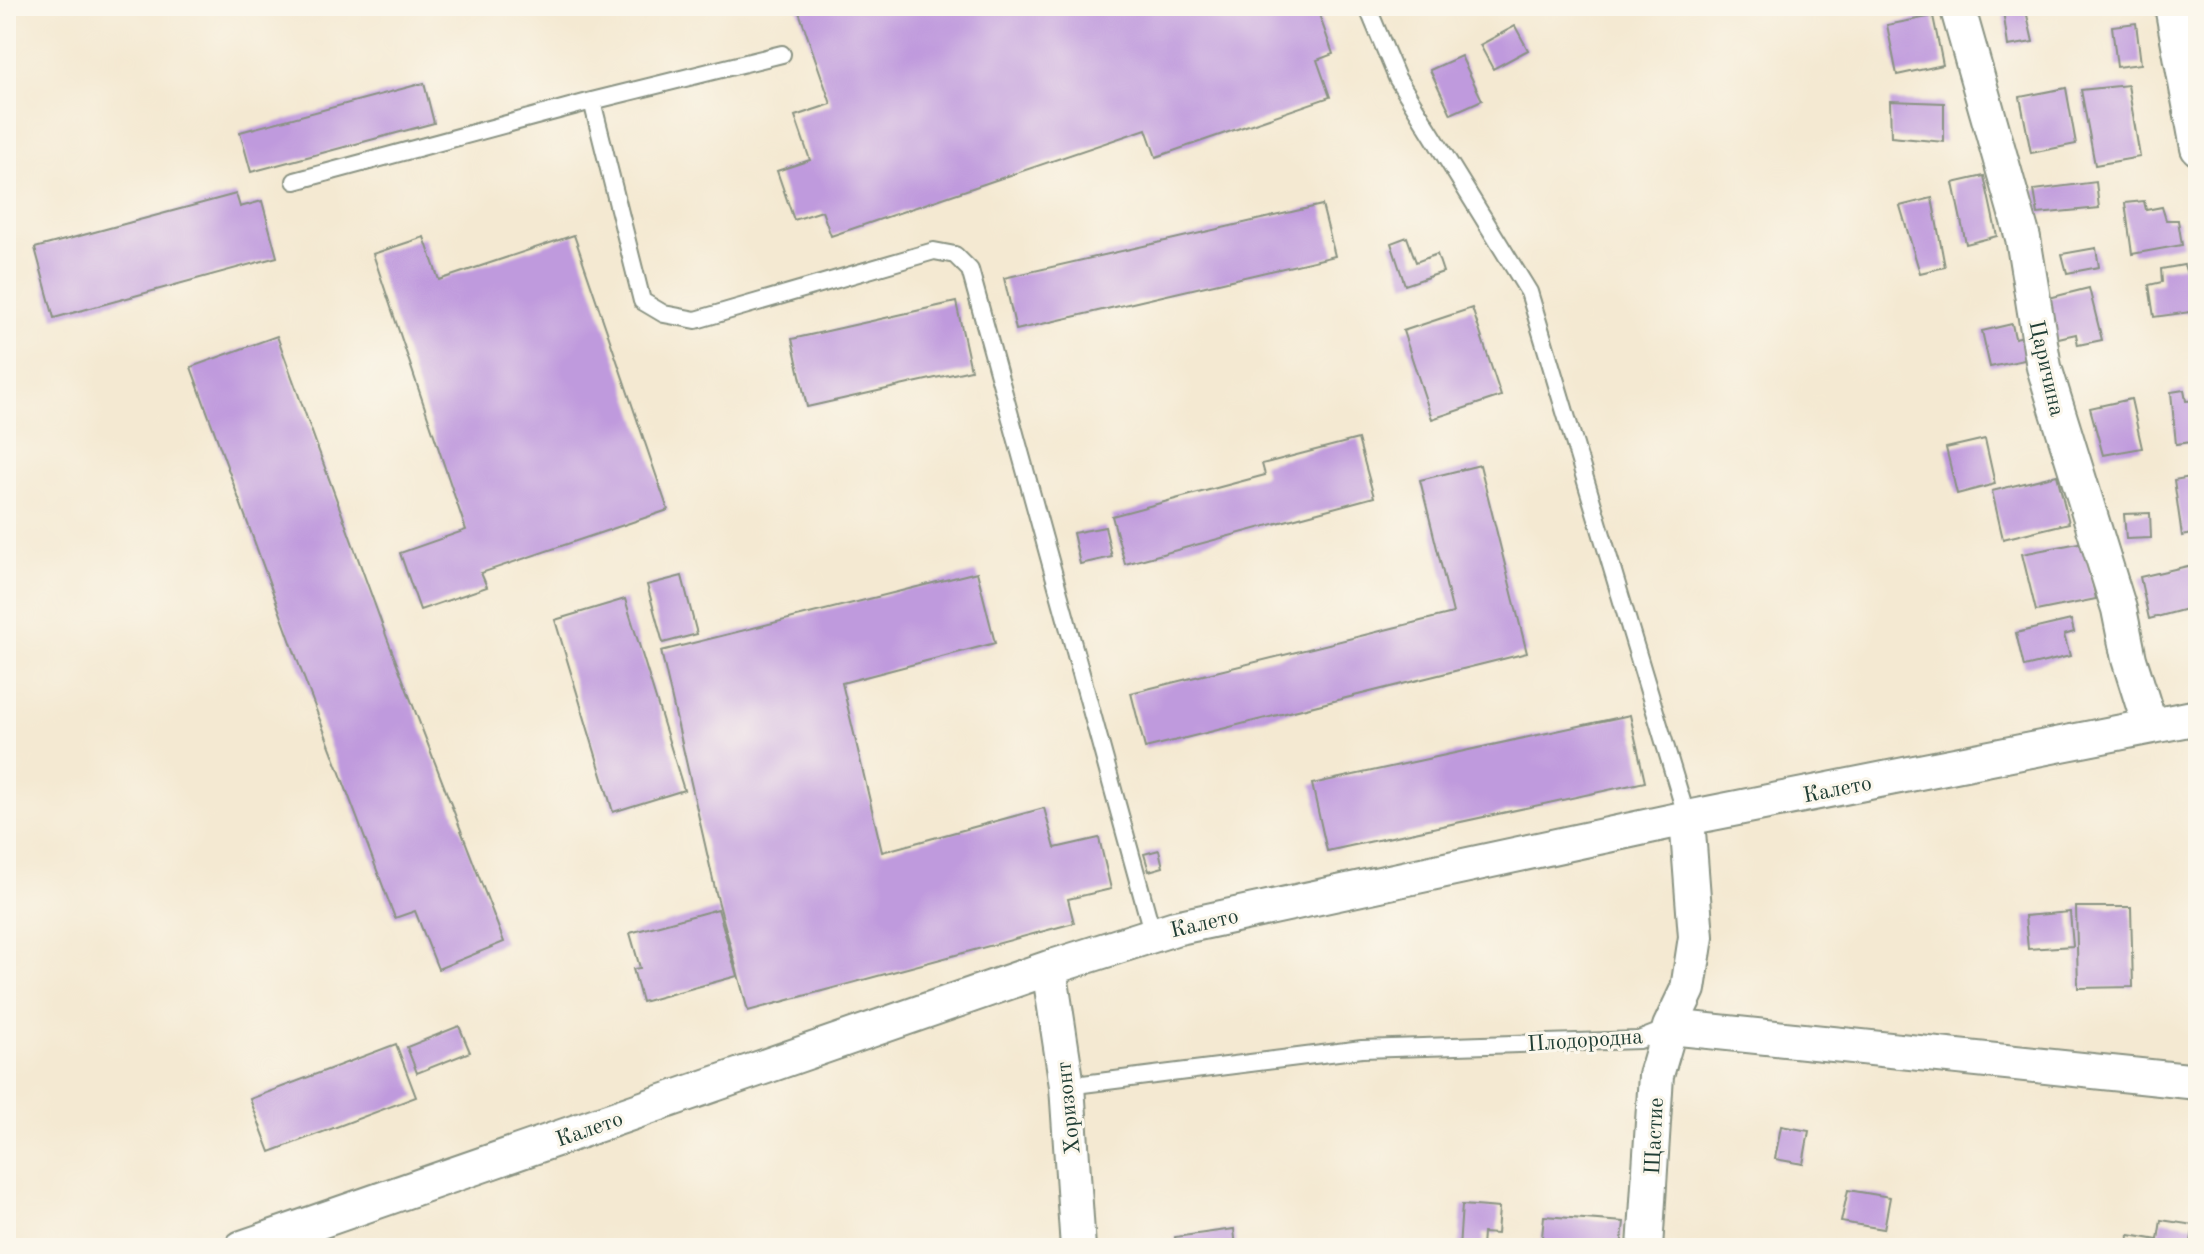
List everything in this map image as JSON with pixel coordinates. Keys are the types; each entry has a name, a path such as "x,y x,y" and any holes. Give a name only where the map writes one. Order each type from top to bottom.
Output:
{"street":[{"name":"Царичина","path":"1957,6 2023,238 2044,367 2119,609 2129,659 2150,726"},
{"path":"2172,6 2198,148"},
{"name":"Калето","path":"242,1248 1049,968 1153,935 1687,818 2198,717"},
{"name":"Щастие","path":"1645,1248 1656,1075 1670,1027 1688,989 1696,937 1687,818"},
{"name":"Хоризонт","path":"1049,968 1067,1086 1078,1248"},
{"name":"Плодородна","path":"1670,1027 2198,1082"}],"lane":[{"path":"1367,6 1397,78 1529,292 1687,818"},
{"path":"295,181 592,101 782,54"},
{"path":"592,101 642,301 664,314 696,320 934,251 955,255 970,270 1153,935"},
{"name":"Плодородна","path":"1067,1086 1362,1049 1639,1040 1670,1027"}],"building":[{"path":"797,6 1316,6 1333,54 1317,60 1330,97 1156,157 1146,129 831,236 822,211 794,220 777,171 810,160 795,116 831,104"},
{"path":"2025,6 2033,42 2008,46 2003,10"},
{"path":"1933,16 1943,65 1897,75 1887,25"},
{"path":"2136,23 2141,64 2117,67 2112,26"},
{"path":"1515,26 1528,50 1493,69 1480,45"},
{"path":"1461,56 1482,100 1451,114 1430,70"},
{"path":"424,83 434,123 251,172 240,132"},
{"path":"2128,85 2140,157 2095,165 2081,90"},
{"path":"2066,88 2076,144 2031,153 2020,97"},
{"path":"1890,101 1944,103 1944,142 1891,137"},
{"path":"1984,176 1997,236 1966,244 1953,183"},
{"path":"2096,182 2099,208 2038,214 2034,190"},
{"path":"236,194 240,207 262,201 277,257 54,318 35,248"},
{"path":"1932,198 1945,267 1920,273 1900,206"},
{"path":"2144,201 2146,210 2162,207 2166,220 2178,220 2182,245 2132,254 2125,203"},
{"path":"1322,205 1335,256 1016,330 1004,278"},
{"path":"574,235 668,510 481,573 487,587 420,610 400,553 466,530 373,254 424,237 439,280"},
{"path":"1407,237 1416,262 1437,254 1443,272 1405,285 1391,243"},
{"path":"2096,248 2099,267 2067,273 2062,254"},
{"path":"2184,265 2188,277 2198,275 2198,311 2154,317 2149,285 2162,282 2161,269"},
{"path":"2089,288 2102,340 2078,345 2076,334 2054,339 2045,299"},
{"path":"956,302 971,370 807,407 792,339"},
{"path":"1472,308 1501,396 1432,419 1403,331"},
{"path":"2012,324 2015,338 2024,336 2029,359 1990,367 1982,331"},
{"path":"277,336 387,638 504,942 438,969 415,911 395,918 191,367"},
{"path":"2184,390 2186,401 2198,400 2198,441 2176,444 2171,392"},
{"path":"2131,399 2142,448 2103,455 2090,408"},
{"path":"1358,439 1374,497 1125,564 1112,516 1265,475 1262,464"},
{"path":"1985,439 1995,484 1957,494 1946,448"},
{"path":"1480,465 1527,653 1145,748 1131,693 1453,613 1420,480"},
{"path":"2198,467 2198,533 2182,536 2174,480 2196,476 2195,468"},
{"path":"2057,475 2069,523 2003,539 1992,491"},
{"path":"2150,513 2151,538 2126,539 2124,514"},
{"path":"1105,527 1112,557 1080,564 1073,533"},
{"path":"2084,542 2096,599 2036,611 2022,554"},
{"path":"2192,565 2198,589 2198,606 2149,619 2140,577"},
{"path":"977,572 995,643 842,683 882,852 1044,808 1055,848 1099,838 1111,889 1068,899 1074,923 748,1011 716,893 661,651"},
{"path":"682,576 697,634 663,643 647,585"},
{"path":"625,599 684,790 613,812 555,620"},
{"path":"2071,620 2074,632 2064,635 2070,656 2024,667 2016,633"},
{"path":"1630,715 1645,782 1327,851 1312,784"},
{"path":"1159,850 1163,867 1149,871 1144,854"},
{"path":"2076,907 2131,907 2133,987 2078,988"},
{"path":"718,909 737,976 642,1002 633,969 640,968 630,933"},
{"path":"2070,912 2073,946 2028,949 2025,916"},
{"path":"459,1026 470,1052 417,1073 407,1047"},
{"path":"396,1044 416,1097 270,1152 250,1099"},
{"path":"1781,1126 1809,1131 1803,1164 1775,1159"},
{"path":"1848,1190 1890,1197 1884,1229 1841,1222"},
{"path":"1462,1205 1499,1208 1497,1234 1483,1233 1482,1248 1459,1248"},
{"path":"1544,1216 1624,1222 1621,1248 1541,1248"},
{"path":"2161,1220 2194,1225 2190,1248 2127,1248 2129,1235 2158,1240"},
{"path":"1234,1229 1236,1248 1176,1248 1175,1237"}]}
